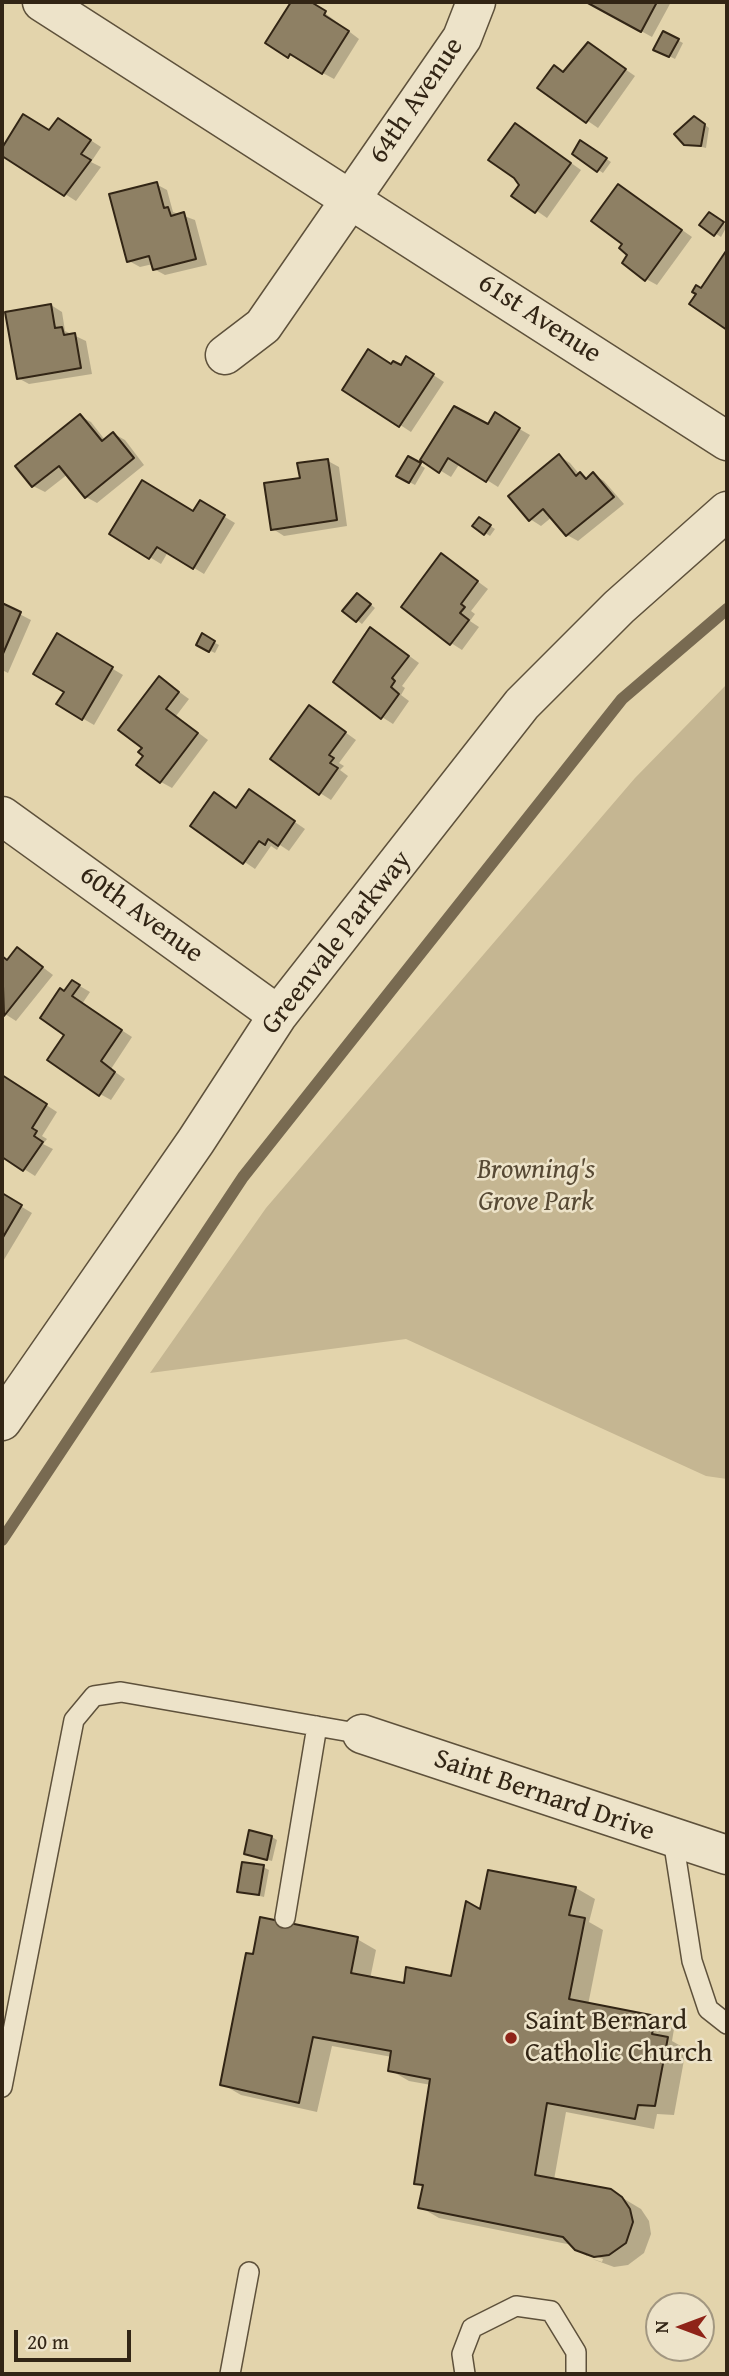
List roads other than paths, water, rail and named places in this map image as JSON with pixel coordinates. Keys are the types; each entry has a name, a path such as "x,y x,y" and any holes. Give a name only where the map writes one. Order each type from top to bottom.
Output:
{"street":[{"name":"61st Avenue","path":"42,2 352,197 727,441"},
{"name":"64th Avenue","path":"352,197 462,37 476,2"},
{"path":"225,355 263,326 352,197"},
{"name":"Greenvale Parkway","path":"8,1398 150,1208 278,1015 522,704 619,607 727,511"},
{"name":"60th Avenue","path":"2,816 278,1015"},
{"name":"Saint Bernard Drive","path":"362,1734 727,1855"}],"lane":[{"path":"2,2087 74,1720 94,1696 121,1692 362,1734"},
{"path":"285,1918 317,1726"},
{"path":"673,1839 692,1961 708,2009 727,2024"},
{"path":"230,2374 249,2272"},
{"path":"466,2374 462,2354 472,2328 516,2306 551,2311 576,2352 576,2374"}],"waterway":[{"path":"2,1540 243,1177 622,699 727,609"}],"place":[{"name":"Saint Bernard Catholic Church","path":"511,2038"}],"park label":[{"name":"Browning's Grove Park","path":"536,1187"}]}
